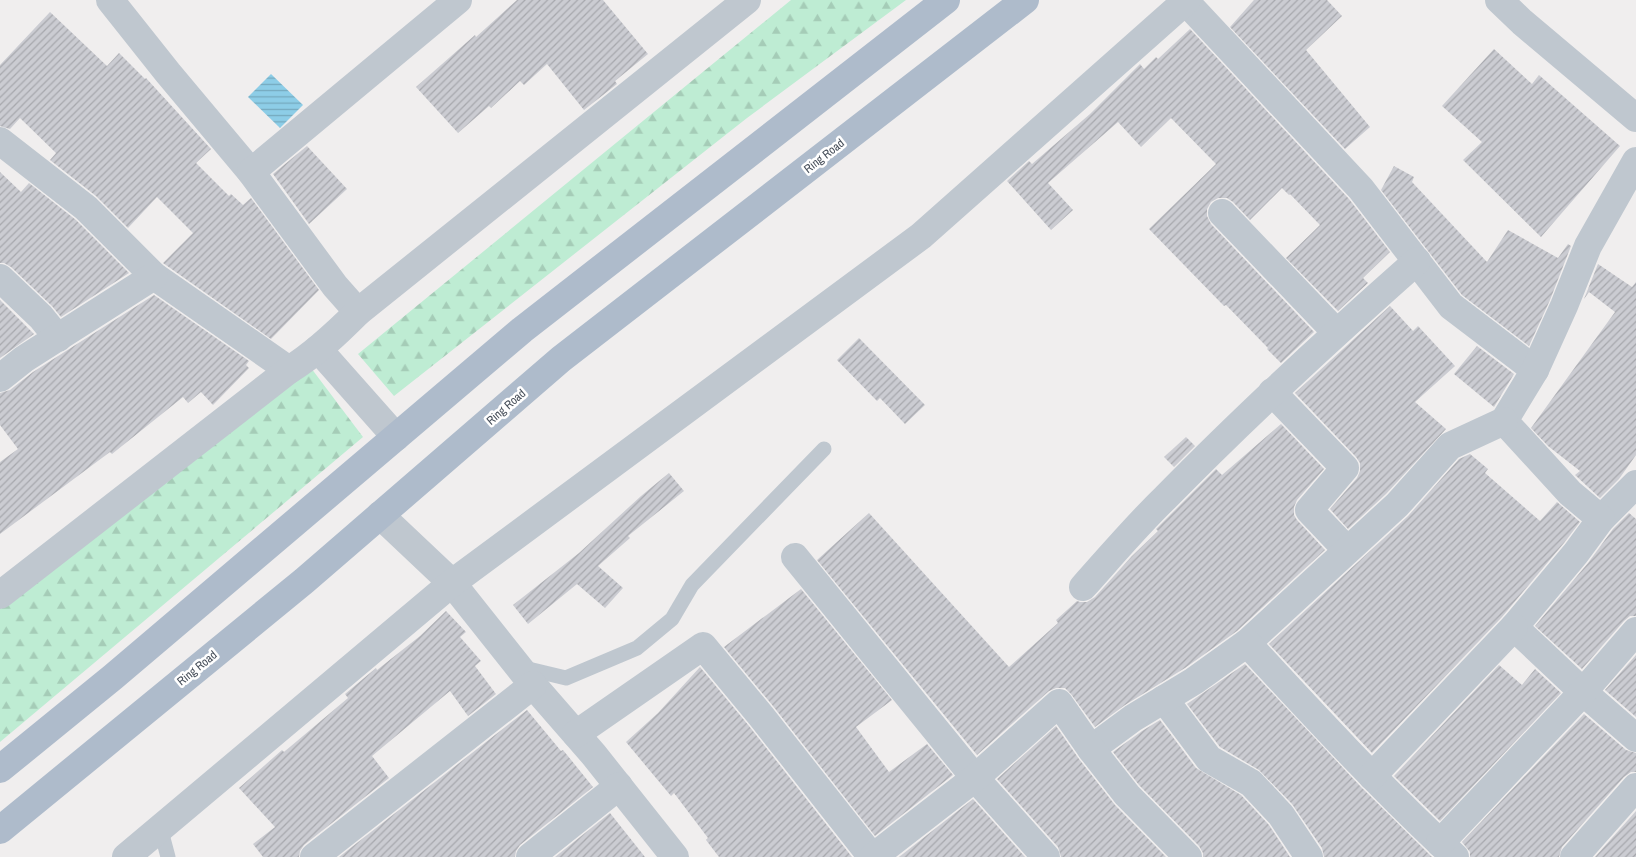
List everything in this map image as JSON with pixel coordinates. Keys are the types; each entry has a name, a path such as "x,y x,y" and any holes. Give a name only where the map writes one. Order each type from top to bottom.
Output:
{"main road":[{"path":"0,769 113,677 522,330 946,0"},
{"name":"Ring Road","path":"0,830 304,581 561,359 1025,0"}],"street":[{"path":"110,0 251,172 335,286 358,312"},
{"path":"251,172 458,0"},
{"path":"0,595 318,349 358,312 747,0"},
{"path":"126,857 452,583 920,236 1186,1 1360,189 1451,306 1535,370"},
{"path":"1510,3 1636,118"},
{"path":"0,141 86,208 154,276 289,370"},
{"path":"1091,749 1133,718 1194,681 1247,643 1396,505 1450,446 1504,421 1535,370 1564,306 1588,246 1636,162"},
{"path":"1222,213 1336,332"},
{"path":"1083,587 1164,499 1272,392 1336,332 1417,261"},
{"path":"0,378 24,359 154,276"},
{"path":"0,278 41,317 58,338"},
{"path":"318,349 396,437"},
{"path":"1272,392 1345,468 1309,510 1347,550"},
{"path":"1504,421 1570,493 1601,519"},
{"path":"1372,776 1514,627 1576,553 1601,519 1636,484"},
{"path":"380,515 452,583 619,786 664,853"},
{"path":"795,557 975,778 1046,857"},
{"path":"1514,627 1583,692 1636,738"},
{"path":"1247,643 1372,776 1422,827 1448,850 1636,631"},
{"path":"576,734 703,646 873,857 975,778 1059,703 1091,749 1128,795 1188,857"},
{"path":"314,857 527,676"},
{"path":"1164,699 1209,759 1252,783 1281,816 1309,857"},
{"path":"530,857 619,786"},
{"path":"1574,857 1636,788"}],"lane":[{"path":"527,676 566,678 637,648 672,618 692,585 824,449"},
{"path":"160,827 168,857"}],"green space":[{"path":"791,0 906,0 747,118 394,396 358,354"},
{"path":"305,360 363,437 0,742 0,595"}],"water":[{"path":"271,74 303,105 280,128 248,97"}],"building":[{"path":"517,0 603,0 648,54 615,81 617,84 584,110 547,64 524,85 520,81 491,108 489,106 458,133 416,87"},
{"path":"1254,0 1327,0 1342,16 1306,50 1370,127 1345,149 1230,27"},
{"path":"50,12 107,66 119,53 146,78 211,149 196,163 229,196 231,194 243,205 251,198 319,290 271,339 163,263 193,233 157,197 128,228 96,196 50,160 56,153 20,118 10,129 0,126 0,65"},
{"path":"1190,29 1349,199 1390,252 1363,278 1368,283 1338,311 1286,258 1320,225 1290,194 1282,188 1250,220 1227,198 1218,198 1211,202 1207,209 1207,216 1211,224 1314,332 1281,363 1226,305 1224,306 1149,229 1216,164 1171,118 1141,147 1118,122 1048,183 1073,210 1051,230 1007,181 1029,161 1032,164 1090,114 1140,64 1144,69 1156,57 1158,59"},
{"path":"1494,49 1532,84 1539,75 1620,146 1541,237 1463,160 1482,142 1442,106"},
{"path":"307,146 347,189 309,224 273,174"},
{"path":"1394,166 1414,177 1412,182 1487,262 1508,230 1558,258 1568,244 1571,246 1550,300 1529,346 1462,295 1381,190"},
{"path":"0,172 21,192 29,183 76,220 129,273 61,317 11,267 0,263"},
{"path":"1598,264 1632,287 1636,282 1636,455 1619,479 1600,498 1575,475 1580,471 1548,446 1531,428 1615,312 1589,292 1584,299"},
{"path":"154,295 249,361 246,365 249,368 213,405 201,392 188,403 183,397 112,454 110,452 0,534 0,462 18,449 0,425 0,393 10,390 33,372"},
{"path":"0,300 34,334 0,358"},
{"path":"1390,306 1413,331 1418,326 1455,366 1415,402 1446,429 1386,494 1348,529 1330,509 1357,478 1360,471 1360,463 1295,393"},
{"path":"859,338 925,405 905,424 880,398 877,401 837,360"},
{"path":"1477,346 1514,374 1494,407 1454,374"},
{"path":"1281,424 1324,469 1297,500 1294,507 1294,515 1325,550 1237,631 1185,668 1125,705 1095,727 1065,688 1056,688 1049,691 977,755 817,560 869,513 1009,667 1058,623 1056,620 1077,601 1087,602 1095,597 1132,556 1158,531 1156,529 1216,469 1222,475"},
{"path":"1186,437 1195,446 1174,467 1164,457"},
{"path":"1470,454 1488,469 1485,473 1540,521 1557,502 1580,522 1502,617 1372,753 1269,644 1408,516 1459,459"},
{"path":"669,473 684,491 628,536 630,538 598,566 623,588 605,608 577,584 528,624 513,605 579,553"},
{"path":"1629,513 1636,519 1636,616 1630,616 1624,621 1582,669 1535,626 1588,563 1613,529"},
{"path":"801,589 892,700 856,727 889,772 927,744 953,775 875,836 724,647"},
{"path":"446,611 466,632 460,637 481,661 475,666 496,694 468,716 450,691 372,756 389,778 304,845 299,857 263,857 253,844 275,827 239,788 282,750 284,752 348,698 345,694 376,668 377,670 420,636"},
{"path":"1636,655 1636,717 1605,690"},
{"path":"1245,664 1361,787 1432,857 1324,857 1322,848 1292,804 1259,770 1220,747 1187,704"},
{"path":"1499,665 1522,685 1535,669 1561,693 1440,821 1394,776"},
{"path":"700,667 852,857 719,857 706,840 708,838 674,793 671,796 626,742 658,713"},
{"path":"527,710 593,787 520,845 515,857 339,857"},
{"path":"1584,714 1626,750 1636,753 1636,772 1631,772 1624,777 1562,847 1559,857 1470,857 1470,852 1462,842"},
{"path":"1160,720 1196,768 1241,795 1269,825 1290,857 1203,857 1199,846 1139,785 1113,752"},
{"path":"1056,726 1115,805 1166,857 1061,857 1058,847 997,779"},
{"path":"973,799 1025,857 899,857"},
{"path":"1636,811 1636,857 1595,857"},
{"path":"610,813 645,857 555,857"}]}
